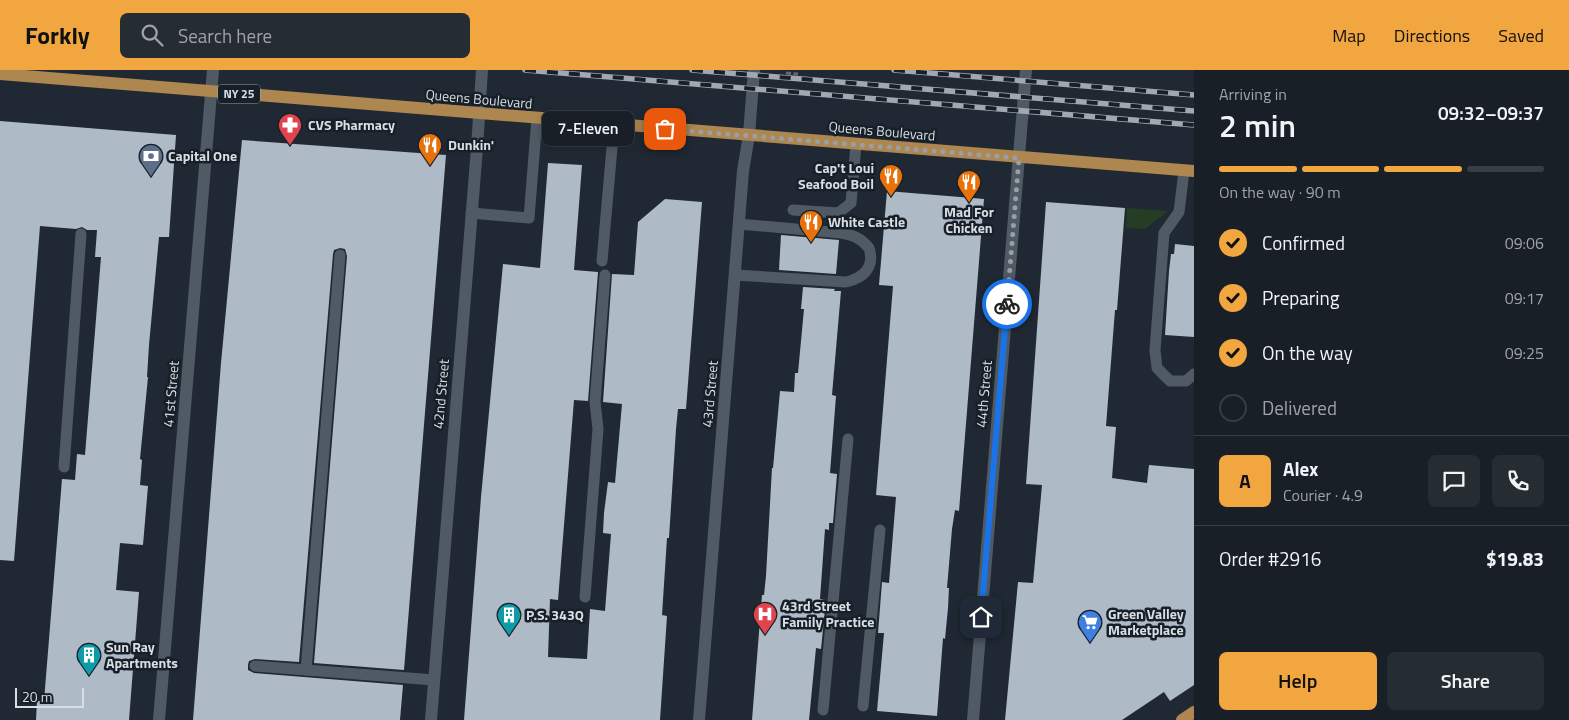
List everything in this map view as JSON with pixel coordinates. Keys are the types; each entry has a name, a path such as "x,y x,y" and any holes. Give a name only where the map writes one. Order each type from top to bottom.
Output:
{"main road":[{"name":"Queens Boulevard","path":"0,74 1189,171"},
{"path":"1182,720 1194,712"}],"street":[{"name":"41st Street","path":"159,720 213,70"},
{"name":"42nd Street","path":"431,720 482,70"},
{"name":"43rd Street","path":"699,720 743,172 754,70"},
{"name":"44th Street","path":"973,720 1026,70"}],"lane":[{"path":"471,212 529,218 537,118"},
{"path":"602,261 614,125"},
{"path":"793,210 838,213 851,203 856,144"},
{"path":"1189,171 1179,212 1164,233 1155,350 1157,368 1170,381 1186,381 1194,374"},
{"path":"735,275 846,282 856,280 863,275 871,261 869,248 858,238 841,232 739,224"},
{"path":"64,467 81,234"},
{"path":"306,670 340,255"},
{"path":"585,597 598,429 595,402 604,275"},
{"path":"823,710 848,439"},
{"path":"863,706 880,530"},
{"path":"255,666 434,680"}],"path":[{"path":"786,73 798,74"}],"green space":[{"path":"1127,208 1168,211 1145,229 1126,228"}],"building":[{"path":"0,121 176,135 169,237 159,237 149,345 148,377 140,459 142,460 140,485 148,486 143,545 120,543 116,590 139,592 129,720 36,720 37,701 44,701 62,479 75,480 77,454 85,455 101,257 95,257 97,230 87,230 82,227 76,229 40,226 14,561 0,560"},
{"path":"242,140 446,155 404,670 314,663 347,256 345,249 340,248 334,250 333,254 299,662 255,659 249,661 248,665 248,670 254,673 403,685 400,720 193,720 221,363"},
{"path":"548,163 582,165 574,270 598,272 588,401 574,400 558,600 550,599 548,657 587,659 590,609 605,611 611,534 603,533 604,513 608,482 615,483 622,404 603,402 612,274 634,275 638,222 665,199 702,202 686,409 678,409 669,538 667,538 662,615 667,616 660,720 464,720 481,497 503,264 540,268"},
{"path":"887,191 984,199 959,511 955,510 952,529 947,588 949,588 948,608 945,639 943,638 937,716 877,711 884,633 878,633 882,582 889,583 896,497 876,495 893,286 879,285"},
{"path":"1046,202 1125,208 1106,426 1116,427 1112,478 1147,483 1149,465 1194,469 1194,685 1170,701 1164,692 1122,720 1005,720 1018,582 1033,583 1042,485 1026,484"},
{"path":"781,235 839,240 836,274 779,270"},
{"path":"1175,244 1194,246 1194,337 1165,335 1169,271 1171,254 1174,254"},
{"path":"803,287 841,291 832,395 836,396 830,473 837,474 833,523 829,523 829,530 825,529 820,599 826,600 821,649 816,648 809,720 752,720 762,595 764,595 766,576 772,468 780,391 794,392 795,373 798,373 804,309 801,309"}],"railway":[{"path":"525,70 1194,125"},
{"path":"692,70 1194,111"},
{"path":"894,70 1194,95"}],"way so far":[{"path":"665,129 1019,158 1007,304"}],"place":[{"name":"7-Eleven","path":"665,129"},
{"name":"CVS Pharmacy","path":"290,146"},
{"name":"Dunkin'","path":"430,166"},
{"name":"Capital One","path":"151,177"},
{"name":"Cap't Loui Seafood Boil","path":"891,197"},
{"name":"Mad For Chicken","path":"969,203"},
{"name":"White Castle","path":"811,243"},
{"name":"43rd Street Family Practice","path":"765,635"},
{"name":"P.S. 343Q","path":"509,636"},
{"name":"Green Valley Marketplace","path":"1090,643"},
{"name":"Sun Ray Apartments","path":"89,676"}],"route":[{"path":"981,617 1007,304"}]}
